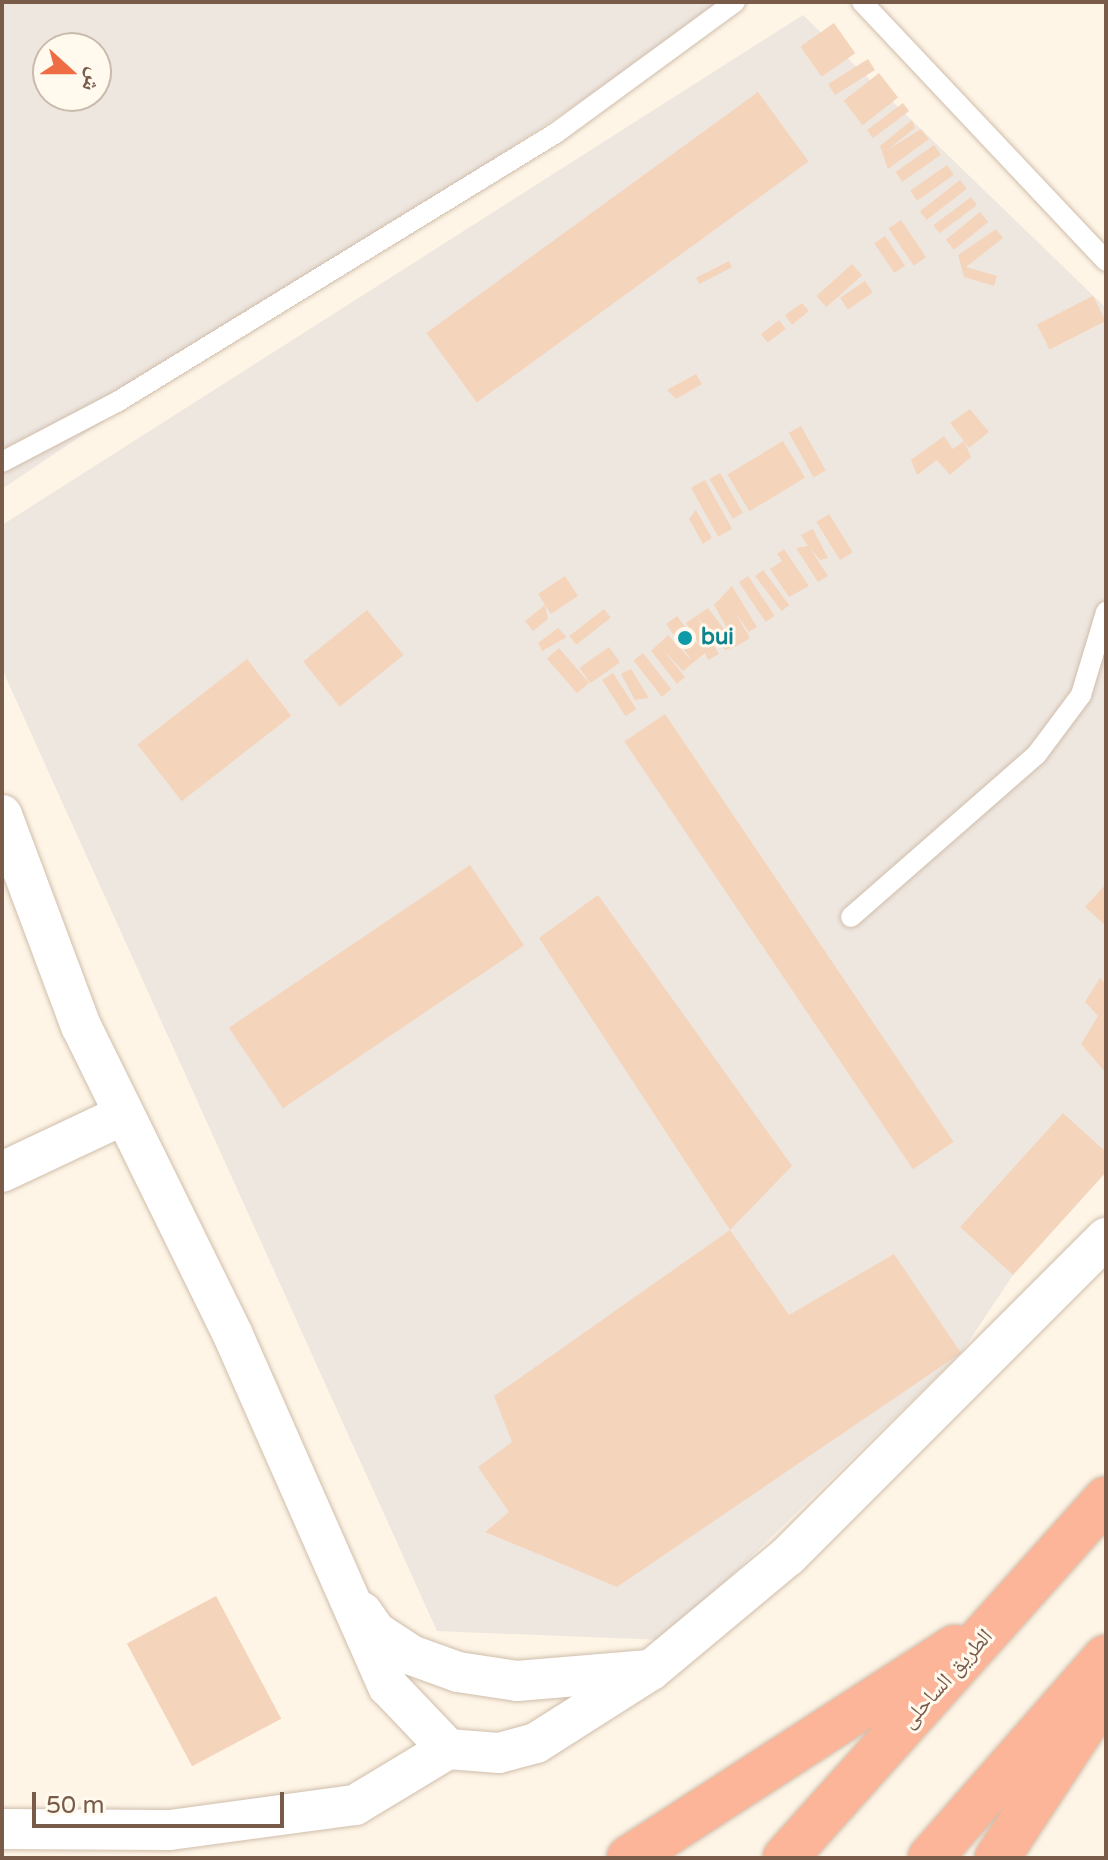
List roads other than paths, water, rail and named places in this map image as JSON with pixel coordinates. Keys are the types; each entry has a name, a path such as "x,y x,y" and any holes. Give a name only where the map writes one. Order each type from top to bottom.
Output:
{"highway":[{"name":"الطريق الساحلى","path":"785,1858 1106,1499"},
{"path":"629,1858 1004,1616"},
{"path":"930,1858 1106,1657"},
{"path":"997,1858 1106,1692"}],"street":[{"path":"2,815 81,1026"},
{"path":"2,865 233,1335 388,1686 448,1749"},
{"path":"2,1172 123,1115"},
{"path":"2,1829 170,1830 355,1805 448,1749 499,1753 536,1743 651,1670 788,1556 1106,1238"},
{"path":"342,1582 376,1632 411,1655 458,1672 517,1681 651,1670"}],"lane":[{"path":"2,462 117,402 556,133 735,2"},
{"path":"862,2 1106,261"},
{"path":"851,917 1037,754 1081,695 1106,612"}],"place":[{"name":"bui","path":"685,638"}]}
